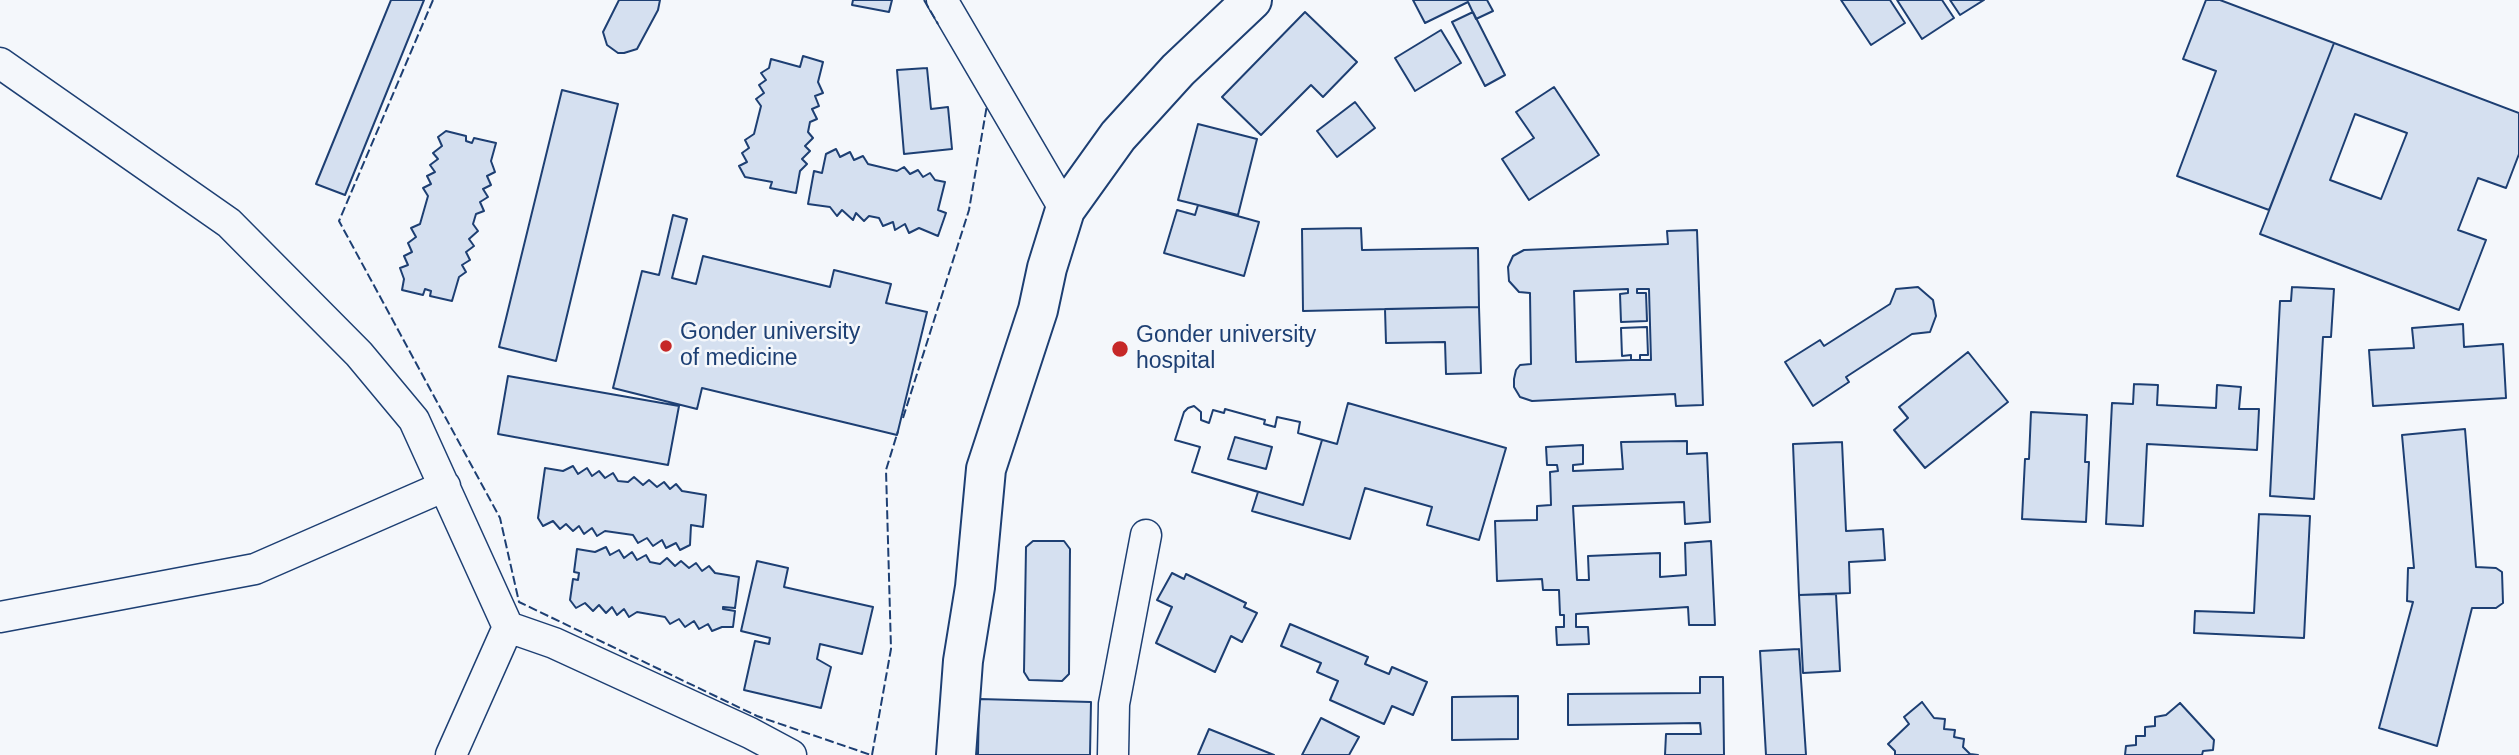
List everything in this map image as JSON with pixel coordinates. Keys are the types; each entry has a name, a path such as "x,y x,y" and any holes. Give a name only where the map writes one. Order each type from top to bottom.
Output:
{"highway":[{"path":"956,755 962,661 975,587 986,469 1038,310 1047,268 1065,210 1118,136 1178,70 1252,0"}],"street":[{"path":"942,0 1065,210"},
{"path":"0,63 229,223 359,354 414,420 508,627 591,660 751,733 792,755"},
{"path":"0,617 255,569 445,486"},
{"path":"1113,755 1114,704 1146,535"},
{"path":"451,755 508,627"}],"building":[{"path":"391,0 424,0 345,195 316,184"},
{"path":"619,0 660,0 658,10 637,49 624,53 618,53 607,45 603,32"},
{"path":"853,0 892,0 889,12 852,5"},
{"path":"1413,0 1487,0 1493,11 1476,19 1468,2 1425,23"},
{"path":"1841,0 1890,0 1905,23 1871,45"},
{"path":"1897,0 1942,0 1954,18 1922,39"},
{"path":"1950,0 1984,0 1960,15"},
{"path":"2206,0 2220,0 2334,43 2269,210 2177,176 2216,71 2183,59"},
{"path":"1305,12 1357,62 1323,97 1311,85 1261,135 1222,97"},
{"path":"1473,12 1505,75 1485,86 1452,22"},
{"path":"1441,30 1461,63 1415,91 1395,58"},
{"path":"2334,43 2519,113 2519,154 2506,188 2478,178 2458,230 2486,240 2459,310 2260,234","holes":["2355,114 2407,133 2381,199 2330,180"]},
{"path":"803,56 823,62 818,82 823,93 815,96 819,106 812,109 817,119 810,122 808,132 813,138 805,146 810,151 802,159 807,164 800,171 796,193 770,188 772,182 745,177 739,166 747,162 742,153 749,148 745,140 754,134 761,106 756,99 764,93 759,85 766,80 761,73 769,68 771,59 800,67"},
{"path":"927,68 931,109 948,107 952,149 904,154 897,70"},
{"path":"1554,87 1599,155 1529,200 1502,159 1534,138 1516,112"},
{"path":"562,90 618,104 556,361 499,347"},
{"path":"1355,102 1375,128 1337,157 1317,131"},
{"path":"1198,124 1257,139 1238,215 1178,200"},
{"path":"446,131 466,136 466,141 472,143 474,138 496,143 491,161 495,172 487,176 491,185 483,189 488,197 480,202 484,211 476,214 473,224 478,231 469,239 474,246 466,252 470,260 462,265 466,272 459,277 452,301 430,296 431,291 425,289 423,295 402,290 404,279 400,268 408,265 404,256 412,252 408,243 416,237 411,228 420,224 428,196 423,188 431,184 427,176 435,172 430,165 438,159 433,153 442,146 438,137"},
{"path":"836,149 840,157 850,152 854,160 863,156 868,164 897,171 904,167 910,174 918,170 923,177 930,173 935,180 945,182 938,210 946,213 938,236 919,228 909,233 905,224 895,230 893,222 883,226 879,218 869,216 864,221 856,213 853,220 842,210 837,216 830,207 808,204 814,171 822,173 826,154"},
{"path":"1198,205 1259,222 1244,276 1164,253 1177,210 1195,215"},
{"path":"673,215 687,219 672,278 696,284 703,256 830,287 834,270 891,284 886,303 927,312 897,435 702,388 697,409 613,388 642,271 659,275"},
{"path":"1361,228 1362,250 1478,248 1479,307 1303,311 1302,229"},
{"path":"1697,230 1703,405 1676,406 1675,394 1532,401 1520,397 1514,387 1516,370 1520,365 1531,364 1530,293 1519,292 1509,281 1508,267 1513,256 1524,250 1668,244 1667,231","holes":["1628,289 1628,293 1620,294 1621,322 1647,321 1646,293 1637,293 1637,289 1649,289 1651,360 1640,360 1640,355 1648,355 1647,327 1621,328 1622,356 1631,355 1631,360 1576,362 1574,291"]},
{"path":"1918,287 1933,300 1936,316 1930,332 1912,334 1846,377 1849,382 1813,406 1785,362 1820,340 1824,346 1890,304 1896,289"},
{"path":"2292,287 2334,289 2331,337 2323,337 2314,499 2270,496 2280,301 2291,301"},
{"path":"1479,307 1481,373 1446,374 1445,342 1386,343 1385,309"},
{"path":"2463,324 2464,347 2503,344 2506,398 2373,406 2369,350 2414,348 2412,328"},
{"path":"1647,327 1648,355 1640,355 1640,360 1631,360 1631,355 1622,356 1621,328"},
{"path":"1968,352 2008,402 1925,468 1894,430 1908,418 1899,407"},
{"path":"508,376 679,406 668,465 498,434"},
{"path":"2134,384 2158,385 2157,405 2216,408 2217,385 2241,387 2239,409 2259,409 2257,450 2147,444 2143,526 2106,524 2112,403 2133,404"},
{"path":"1348,403 1506,448 1479,540 1427,525 1432,507 1365,488 1350,539 1252,511 1258,492 1192,472 1200,447 1175,440 1184,412 1194,406 1201,412 1201,420 1209,423 1213,410 1224,413 1225,409 1265,420 1264,424 1275,427 1277,417 1300,422 1298,433 1337,444"},
{"path":"1194,406 1201,412 1201,420 1209,423 1213,410 1224,413 1225,409 1265,420 1264,424 1275,427 1277,417 1300,422 1298,433 1322,440 1303,505 1192,472 1200,447 1175,440 1184,412","holes":["1235,437 1272,447 1266,469 1228,459"]},
{"path":"2031,412 2087,415 2085,462 2089,462 2086,522 2022,519"},
{"path":"2465,429 2476,567 2496,568 2502,572 2503,603 2496,608 2472,608 2437,746 2379,728 2413,602 2407,601 2408,568 2414,568 2402,435"},
{"path":"1687,441 1687,454 1707,453 1710,522 1685,524 1684,502 1573,506 1577,580 1589,580 1588,556 1660,553 1660,577 1686,575 1685,543 1711,541 1715,625 1689,625 1688,607 1576,614 1576,627 1588,627 1589,644 1557,645 1556,627 1564,627 1564,615 1560,615 1559,590 1543,590 1542,579 1497,581 1495,521 1537,520 1537,506 1551,505 1550,472 1558,471 1557,465 1547,465 1546,447 1583,445 1583,464 1573,465 1573,471 1623,469 1621,442"},
{"path":"1842,442 1846,531 1883,529 1885,560 1849,562 1850,593 1799,595 1793,444"},
{"path":"573,466 578,474 587,468 592,476 599,471 605,478 613,473 618,481 628,482 634,477 643,485 649,480 657,487 664,482 670,489 676,484 682,491 706,495 703,527 691,525 690,545 680,550 676,543 666,548 662,540 653,546 647,538 638,543 633,535 605,531 597,536 592,528 584,534 579,526 573,531 566,524 560,529 553,521 543,526 538,518 545,468 563,471"},
{"path":"2259,514 2310,516 2304,638 2194,633 2195,611 2254,613"},
{"path":"1033,541 1064,541 1070,549 1069,674 1062,681 1029,680 1024,672 1026,547"},
{"path":"606,547 610,555 619,550 624,558 632,552 637,560 646,555 650,562 660,564 667,558 675,566 681,561 689,568 696,563 702,571 709,566 715,573 739,577 735,608 723,607 735,611 733,627 712,631 708,624 699,629 694,621 685,627 679,619 670,624 665,617 637,612 629,617 624,609 617,615 612,607 606,613 599,605 593,611 585,603 576,608 570,600 573,579 578,580 579,573 574,572 577,549 595,552"},
{"path":"757,561 788,568 784,587 873,607 862,654 820,644 817,659 831,667 821,708 744,690 755,641 769,644 770,638 741,631"},
{"path":"1172,573 1184,579 1186,574 1246,603 1244,607 1257,613 1242,642 1231,636 1215,672 1156,643 1172,607 1157,600"},
{"path":"1836,594 1840,671 1803,673 1799,595"},
{"path":"1290,624 1368,657 1365,664 1389,674 1392,667 1427,682 1413,715 1392,706 1384,724 1330,700 1338,681 1317,672 1321,663 1281,646"},
{"path":"1799,649 1806,755 1766,755 1760,651"},
{"path":"1700,677 1723,677 1724,755 1665,755 1666,734 1701,734 1700,723 1568,725 1568,694 1700,693"},
{"path":"1518,696 1518,739 1452,740 1452,697"},
{"path":"979,699 1091,702 1090,755 978,755"},
{"path":"1922,702 1934,718 1945,719 1944,729 1955,730 1954,737 1964,739 1963,747 1970,754 1978,755 1895,755 1895,751 1888,744 1909,724 1904,717"},
{"path":"2180,703 2214,740 2213,750 2203,751 2202,755 2125,755 2126,746 2136,745 2136,736 2145,736 2145,727 2155,726 2155,717 2166,715"},
{"path":"1321,718 1359,737 1349,755 1302,755"},
{"path":"1209,729 1274,755 1198,755"}],"fence":[{"path":"433,0 339,221 500,518 519,602 757,716 871,755"},
{"path":"924,0 938,24"},
{"path":"903,418 969,210 987,105"},
{"path":"872,755 891,649 886,470 898,431"}],"place":[{"name":"Gonder university of medicine","path":"666,346"},
{"name":"Gonder university hospital","path":"1120,349"}]}
